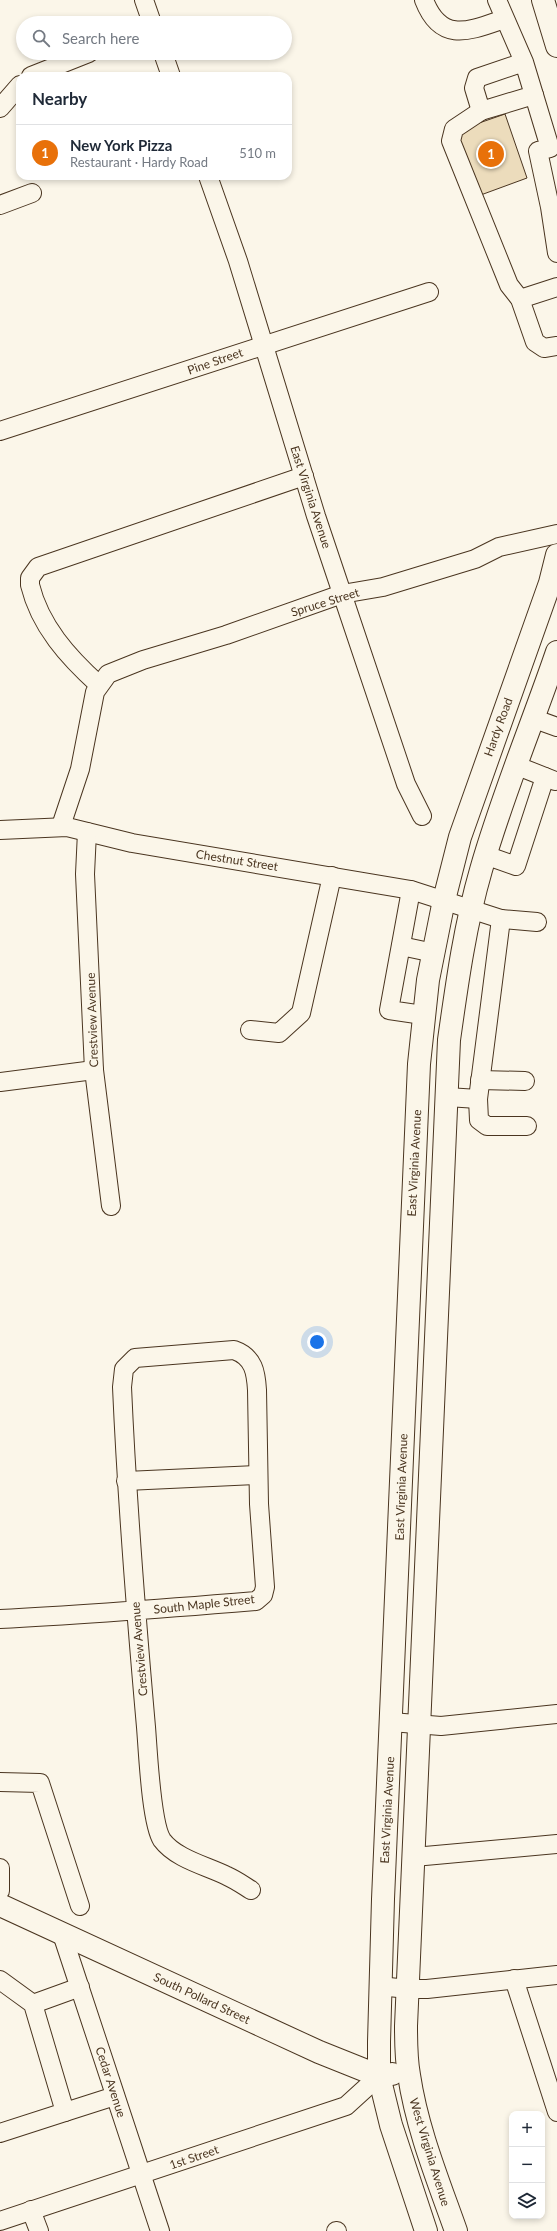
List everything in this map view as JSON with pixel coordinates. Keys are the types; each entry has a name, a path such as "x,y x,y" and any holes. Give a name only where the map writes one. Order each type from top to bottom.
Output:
{"main road":[{"path":"543,0 557,46"},
{"name":"Hardy Road","path":"444,900 460,837 550,583 557,555"},
{"path":"408,2073 406,2026 449,1040 457,977 485,855 515,765 557,652"},
{"name":"East Virginia Avenue","path":"379,2076 379,1986 413,1186 423,1015 444,900"},
{"name":"South Pollard Street","path":"0,1905 319,2052 379,2076 408,2073"},
{"name":"West Virginia Avenue","path":"408,2073 425,2142 456,2231"},
{"path":"379,2076 391,2125 426,2231"}],"street":[{"path":"144,0 150,16"},
{"path":"497,0 524,62 553,147 538,150 554,206 557,252"},
{"path":"428,3 442,27 455,32 469,31 504,19"},
{"path":"41,72 71,60"},
{"path":"165,60 170,72"},
{"path":"481,111 474,88 477,78 524,62"},
{"path":"0,108 16,90"},
{"path":"534,95 481,111 454,129 451,141 509,285 520,299 535,342 544,348 557,346"},
{"name":"East Virginia Avenue","path":"209,180 238,260 304,476 342,594 406,784 422,816"},
{"path":"0,205 32,193"},
{"path":"520,299 557,287"},
{"name":"Pine Street","path":"0,431 169,377 263,344 429,292"},
{"path":"61,826 80,769 95,692 99,685 72,659 43,621 30,585 35,570 38,567 304,476"},
{"name":"Spruce Street","path":"99,685 112,672 143,660 226,635 342,594 382,587 475,559 499,547 557,534"},
{"path":"532,718 557,727"},
{"path":"485,855 516,866 551,779 515,765"},
{"name":"Chestnut Street","path":"0,830 61,826 132,843 411,890 444,900 472,911 501,919 537,922"},
{"name":"Crestview Avenue","path":"87,832 85,874 94,1070 111,1206"},
{"path":"250,1030 279,1033 302,1013 332,876"},
{"path":"411,890 389,1010 423,1015"},
{"path":"501,919 480,1080 478,1099 479,1120 487,1126 527,1126"},
{"path":"401,946 434,953"},
{"path":"0,1082 94,1070"},
{"path":"480,1080 525,1081"},
{"path":"447,1097 478,1099"},
{"name":"South Maple Street","path":"0,1619 256,1601 263,1595 266,1587 258,1475 256,1372 247,1358 234,1350 134,1358"},
{"name":"Crestview Avenue","path":"134,1358 124,1369 122,1387 126,1482 136,1610 157,1828 162,1839 178,1853 251,1890"},
{"path":"126,1482 258,1475"},
{"path":"391,1722 441,1726 557,1714"},
{"path":"0,1782 40,1783 80,1906"},
{"path":"414,1857 557,1844"},
{"path":"0,1868 0,1891"},
{"name":"Cedar Avenue","path":"62,1934 160,2231"},
{"path":"379,1986 408,1990 557,1975"},
{"path":"514,1979 557,2112"},
{"path":"0,1980 33,2004 65,2112"},
{"path":"33,2004 80,1987"},
{"name":"1st Street","path":"0,2221 346,2106 379,2076"},
{"path":"0,2133 115,2096"},
{"path":"31,2210 39,2231"}],"building":[{"path":"505,114 527,178 478,196 456,131"}],"place":[{"name":"New York Pizza","path":"491,154"}]}
